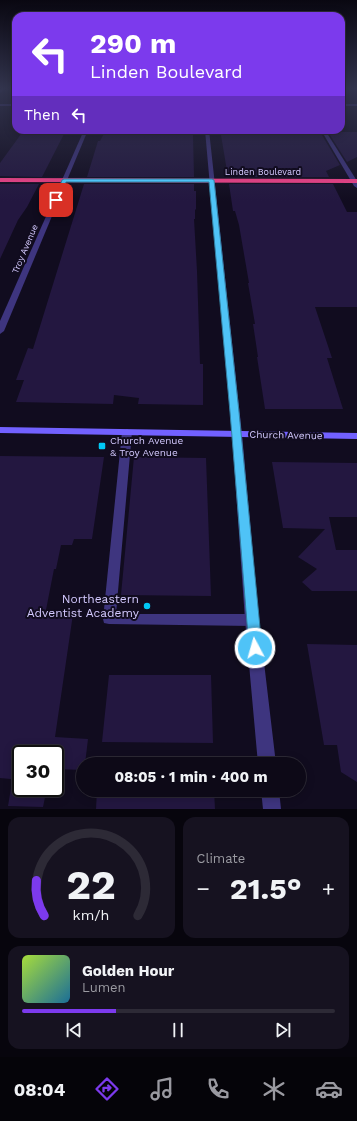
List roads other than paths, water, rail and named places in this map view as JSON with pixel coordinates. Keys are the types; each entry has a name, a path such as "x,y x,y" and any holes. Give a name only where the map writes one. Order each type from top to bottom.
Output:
{"highway":[{"name":"Linden Boulevard","path":"0,180 356,182"}],"main road":[{"name":"Church Avenue","path":"0,430 357,436"}],"street":[{"name":"Troy Avenue","path":"0,331 84,134"},
{"path":"207,134 237,434 252,620 266,757"},
{"path":"326,134 356,182"},
{"path":"271,797 272,809"}],"lane":[{"path":"127,432 109,619 252,620"}],"place":[{"name":"Church Avenue & Troy Avenue","path":"102,446"},
{"name":"Northeastern Adventist Academy","path":"147,606"}]}
